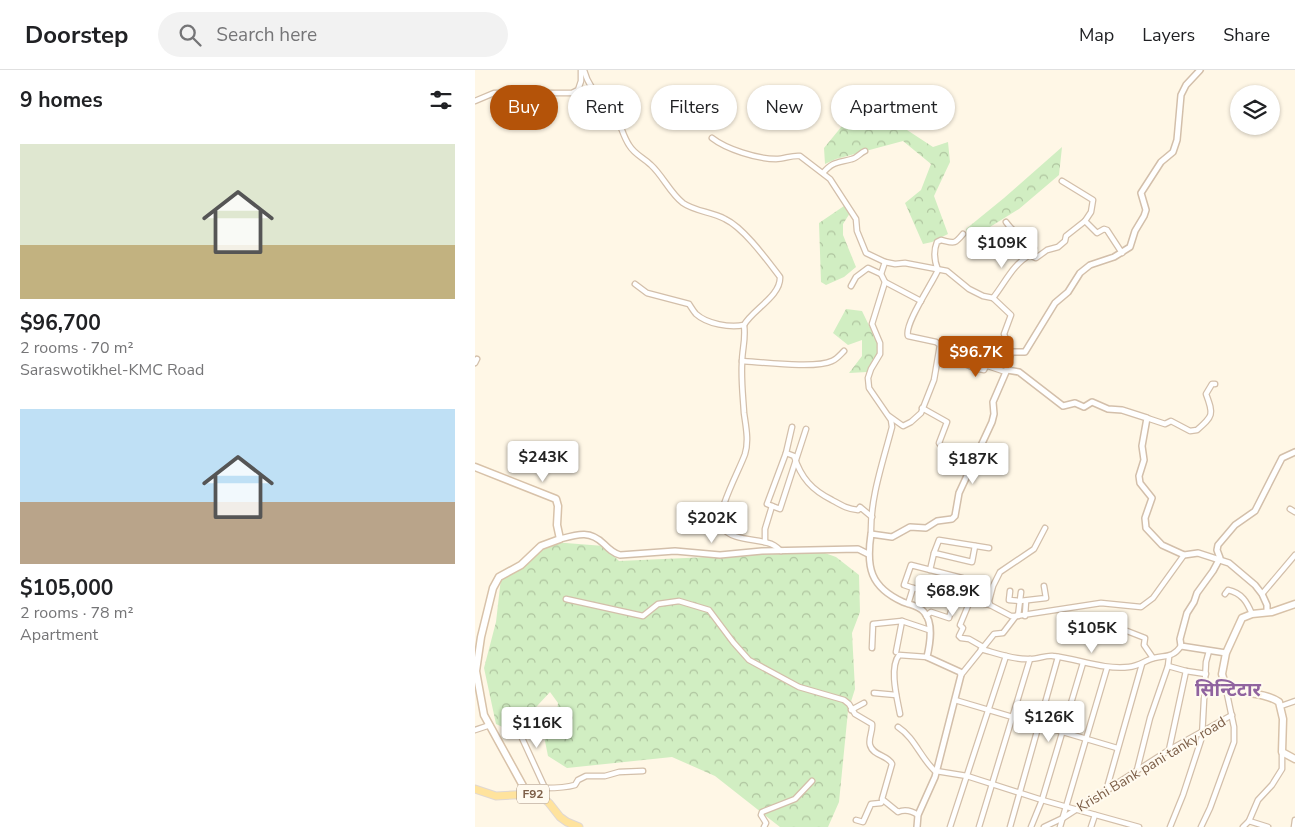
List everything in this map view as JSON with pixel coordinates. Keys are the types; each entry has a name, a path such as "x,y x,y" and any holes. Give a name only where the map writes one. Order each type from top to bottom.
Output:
{"main road":[{"path":"475,467 556,499 558,506 557,525 560,538 541,546 521,565 499,577 493,588 475,671 485,716 528,795"},
{"path":"1295,604 1272,612 1252,614 1242,618 1226,653 1221,674 1226,688 1247,694 1258,694 1276,700 1281,706 1282,752 1295,759"},
{"name":"F92","path":"475,789 496,796 540,795 547,800 562,820 579,827"}],"street":[{"path":"475,101 495,93 572,93 578,90 583,70"},
{"path":"583,70 593,91 616,117 628,144 636,155 651,165 681,202 713,212 729,220 758,248 780,277 780,282 768,300 743,325 733,326 711,322 697,315 689,304 647,293 635,284"},
{"path":"1011,352 1025,352 1055,303 1068,292 1080,273 1089,265 1114,257 1130,247 1135,230 1144,216 1145,202 1141,193 1161,162 1174,149 1177,140 1181,95 1186,85 1200,70"},
{"path":"711,138 733,150 769,159 800,156 830,180 856,219 857,231 863,248 870,256 895,264 905,263 947,271 955,280 983,296 993,298 1011,315 1004,334 1011,352 1006,371 993,402 992,422 959,493 955,516 953,519 937,522 926,528 911,527 892,537 871,534"},
{"path":"823,173 829,166 842,160 853,159 865,151"},
{"path":"1030,255 1036,258 1047,250 1058,247 1065,241 1066,236 1085,221 1091,212 1093,200 1062,180"},
{"path":"1085,221 1097,233 1105,229 1107,230 1122,253"},
{"path":"993,298 1016,266 1030,255 1034,248 1017,235 1007,222"},
{"path":"887,416 903,426 920,414 934,380 940,350 938,343 907,334 907,330 937,270 934,252 937,242 941,240 950,244 963,234"},
{"path":"881,274 885,262"},
{"path":"851,286 856,277 868,268 881,274 885,282 921,301"},
{"path":"885,282 872,324 880,343 879,354 868,378 869,388 891,420 892,427 878,480 871,517 868,554 871,573 886,592 895,598 918,607 926,616 930,633 927,657"},
{"path":"743,325 746,338 742,361 742,394 747,440 745,454 728,492 721,521 722,527 729,533 747,540 765,542 781,551"},
{"path":"940,350 951,352"},
{"path":"742,361 783,364 825,363 833,361 844,351"},
{"path":"952,358 973,368 984,370 988,366 1019,372 1063,406 1075,403 1084,407 1092,402 1165,424 1174,422 1191,431 1197,430 1211,417 1213,412 1206,394 1212,384 1215,384"},
{"path":"922,408 947,422 939,443 943,454 954,461 957,466 968,472"},
{"path":"1147,418 1141,446 1144,460 1139,476 1140,482 1152,498 1145,518 1146,528 1162,545 1184,555 1198,553 1222,559"},
{"path":"792,427 786,453 767,504 780,509 806,429"},
{"path":"1267,612 1267,605 1255,585 1222,559 1217,550 1219,542 1235,525 1255,511 1282,458 1295,452"},
{"path":"786,453 794,456 801,473 819,494 847,509 857,510 860,507 871,517"},
{"path":"765,542 765,528 772,506"},
{"path":"989,605 993,586 1000,572 1034,549 1045,528"},
{"path":"560,538 586,534 597,537 614,554 620,555 675,551 720,555 858,549 868,554"},
{"path":"930,570 939,540 989,548"},
{"path":"935,553 972,562 975,546"},
{"path":"926,616 931,612 948,619 956,598 962,578 911,566 904,585 913,588 956,598 989,605 1011,616 1025,616 1101,603 1141,607 1153,598 1184,555"},
{"path":"1262,594 1295,555"},
{"path":"970,601 960,625 963,628 960,637 969,639 982,648 1005,656 1030,659 1052,656 1101,665 1107,668 1130,667 1142,664 1153,658 1169,657 1177,652 1181,646 1180,639 1187,614 1197,593 1222,559"},
{"path":"1010,591 1009,600 1020,602 1046,598 1044,586"},
{"path":"908,604 913,588"},
{"path":"1225,594 1228,590 1231,590 1243,598 1247,601 1252,614"},
{"path":"917,827 918,815 935,777 961,675 994,634 1003,633 1017,616 1021,592"},
{"path":"566,599 643,616 658,604 679,600 709,610 749,660 799,687 844,700 855,714 872,724 869,741 871,747 875,752 887,757 893,764 883,800"},
{"path":"937,599 953,604"},
{"path":"1025,616 1026,601"},
{"path":"872,648 873,624 902,621 929,630"},
{"path":"896,652 902,621"},
{"path":"1127,631 1145,638 1145,646 1153,658"},
{"path":"1181,646 1226,653"},
{"path":"1170,827 1183,795 1202,733 1209,651"},
{"path":"900,714 893,669 899,655 927,657 960,672 961,675"},
{"path":"950,827 1005,656"},
{"path":"1010,827 1058,657"},
{"path":"1137,770 1150,718 1168,666 1169,657"},
{"path":"979,827 1030,659"},
{"path":"1031,827 1042,800 1083,663"},
{"path":"1109,790 1108,784 1117,748 1142,664"},
{"path":"1168,666 1186,672 1206,674"},
{"path":"1060,827 1107,668"},
{"path":"1169,750 1186,672"},
{"path":"1201,827 1232,751 1235,734 1226,688"},
{"path":"874,693 897,695"},
{"path":"955,700 1117,748"},
{"path":"1281,706 1295,701"},
{"path":"851,710 864,703"},
{"path":"543,712 532,731 521,738 545,788"},
{"name":"Krishi Bank pani tanky road","path":"1044,827 1063,818 1109,790 1169,750 1232,715"},
{"path":"475,730 490,726"},
{"path":"898,727 908,735 929,766 936,771 967,776 1067,806 1120,825 1139,827"},
{"path":"1243,827 1249,821 1258,800 1272,785 1282,769 1282,752"},
{"path":"540,795 545,788 555,786 564,788 575,785 578,780 586,776 605,776 619,772 643,771"},
{"path":"764,827 766,823 761,815 762,812 795,799 812,781"},
{"path":"883,800 898,812 903,810 918,815"},
{"path":"856,820 863,822 871,804 881,803 883,800"},
{"path":"1091,827 1095,815"},
{"path":"1293,827 1295,820"},
{"path":"1249,821 1268,827"}],"green space":[{"path":"839,130 907,130 933,147 948,142 950,162 934,196 948,234 923,244 905,203 921,190 931,164 903,141 836,159 825,164 824,148"},
{"path":"1062,147 1059,175 1019,209 969,240 966,229"},
{"path":"844,206 850,213 843,224 843,235 856,267 844,277 826,285 821,282 819,223"},
{"path":"846,309 862,311 878,344 877,354 867,372 849,373 862,356 862,340 848,345 833,333"},
{"path":"553,542 604,546 619,561 822,552 836,557 859,575 860,612 852,633 855,689 848,711 839,802 828,827 780,827 715,776 672,757 567,768 548,756 543,731 557,713 558,703 550,692 513,732 496,724 484,668 496,622 501,578 521,560"}],"district":[{"name":"सिन्टिटार","path":"1228,689"}]}
